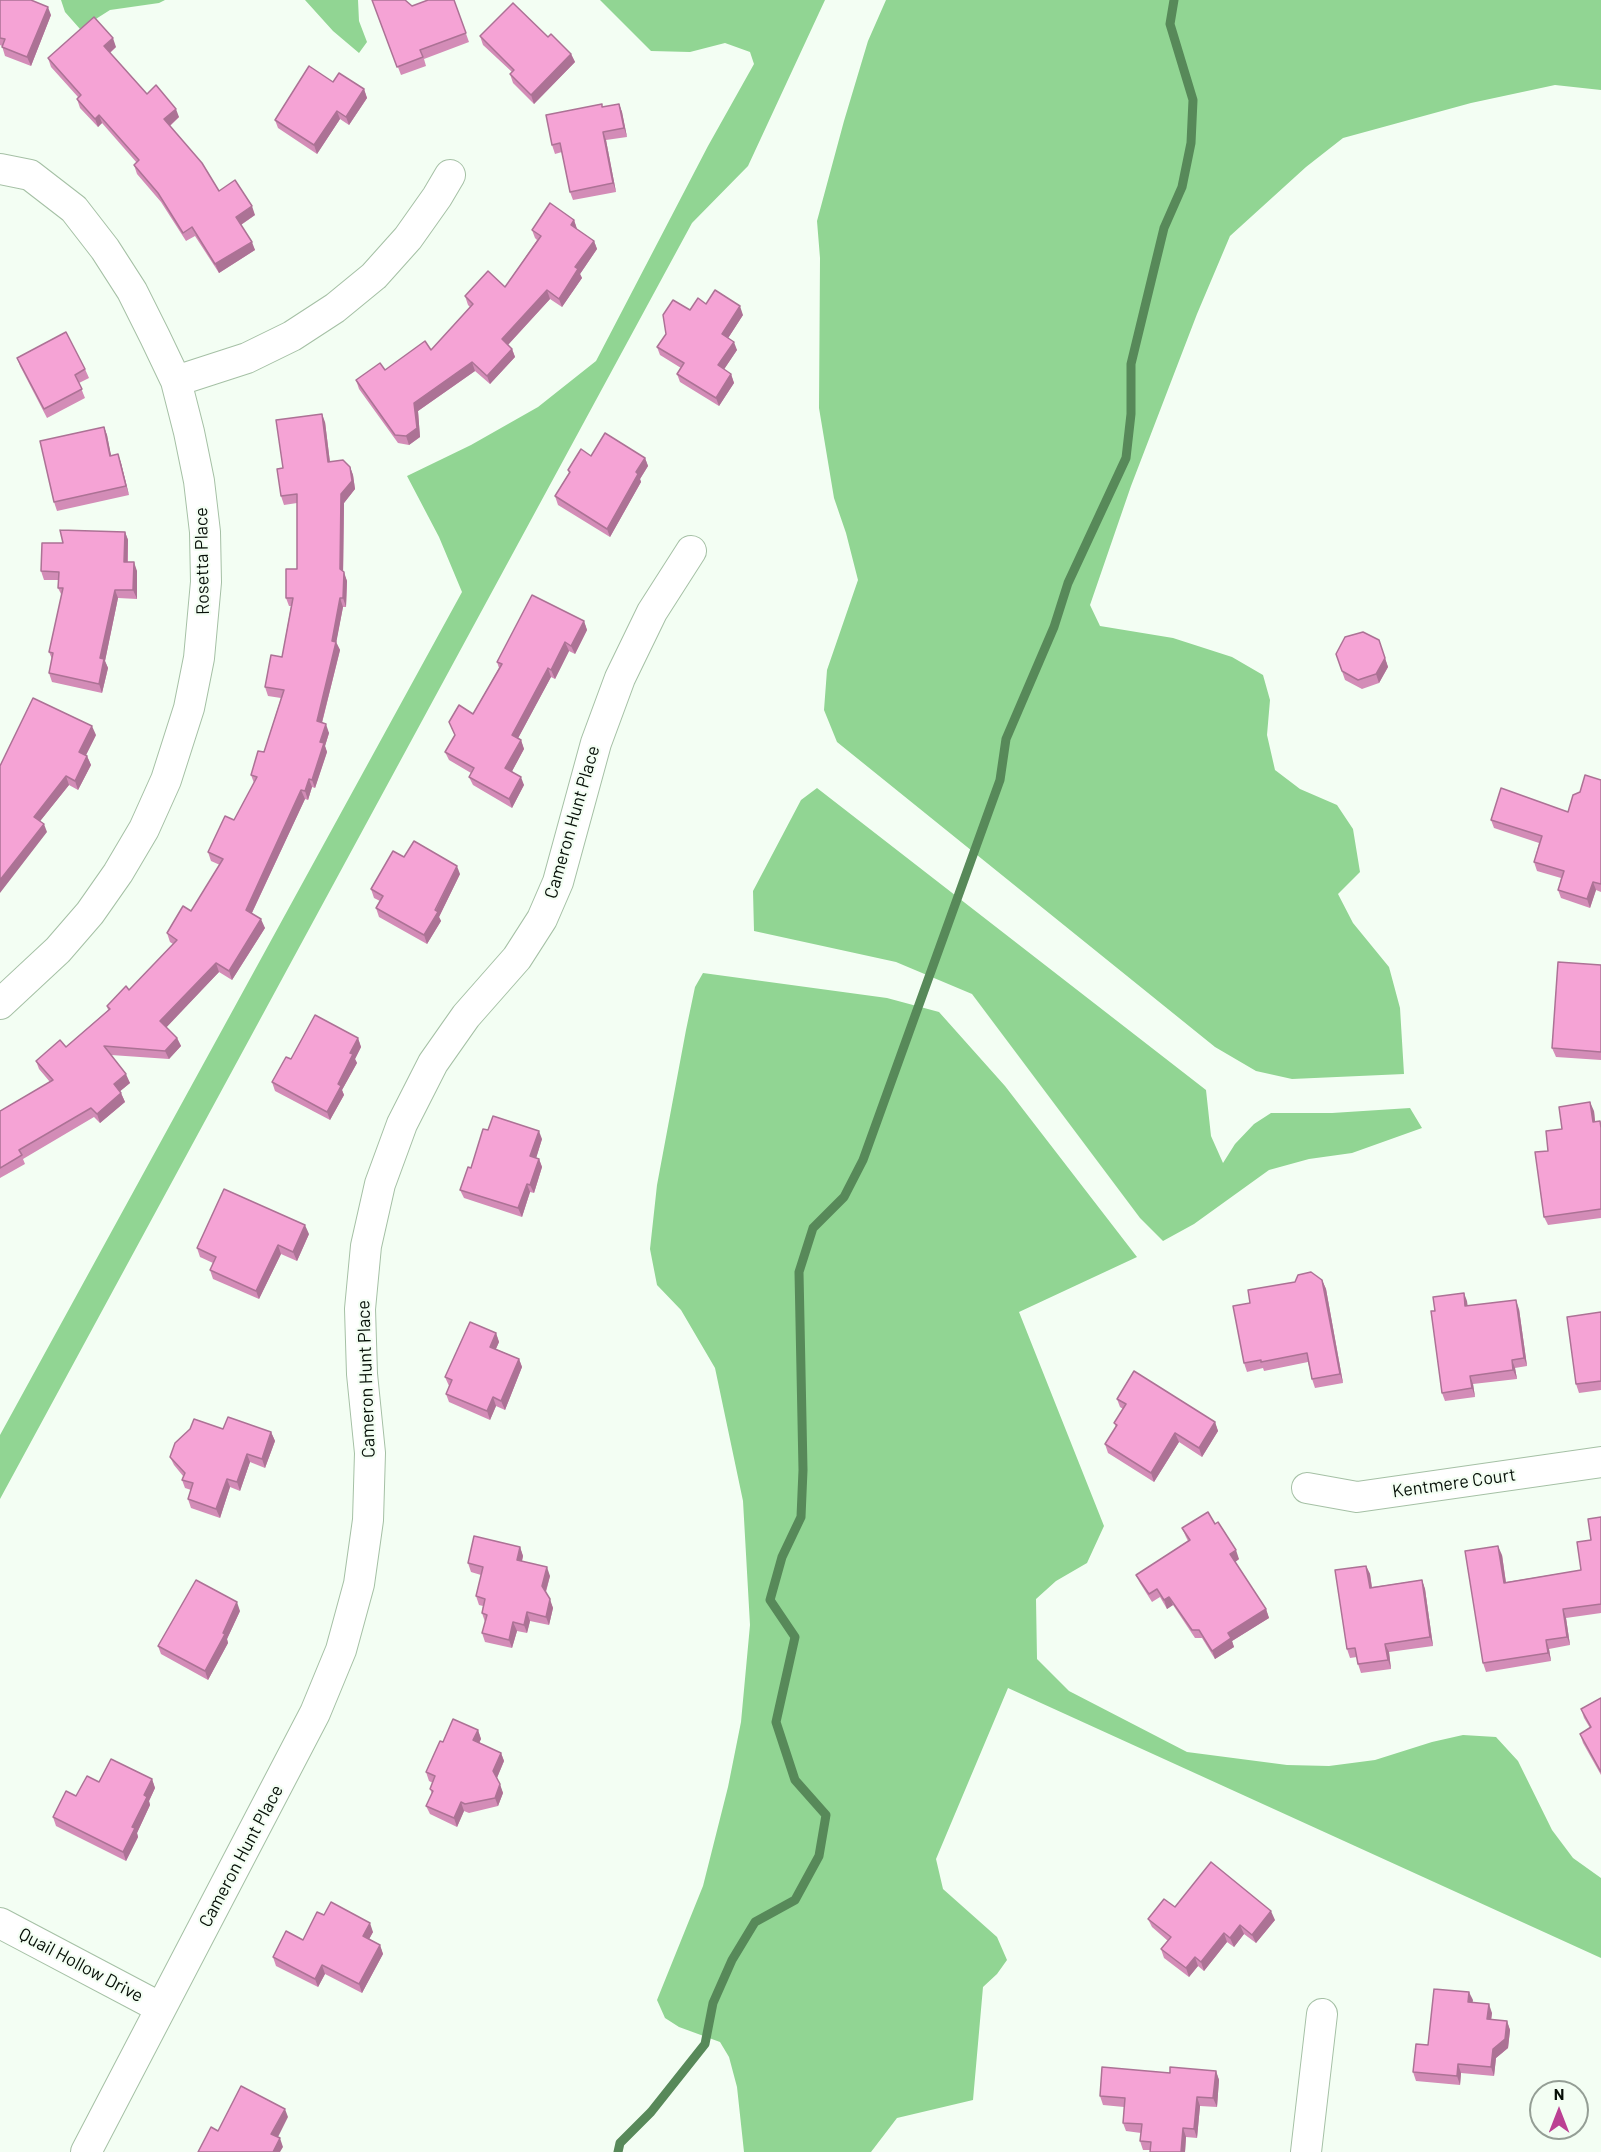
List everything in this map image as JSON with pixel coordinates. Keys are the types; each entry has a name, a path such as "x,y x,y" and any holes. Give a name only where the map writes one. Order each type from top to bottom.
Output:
{"street":[{"name":"Rosetta Place","path":"0,169 30,175 74,209 105,249 132,291 176,381 199,481 205,532 205,608 199,658 189,708 165,780 144,829 118,873 90,913 58,950 0,1004"},
{"path":"176,381 247,358 292,336 335,308 374,276 408,238 450,176"},
{"name":"Cameron Hunt Place","path":"86,2152 315,1713 344,1639 359,1584 368,1520 370,1453 362,1374 360,1309 366,1246 380,1184 394,1144 433,1063 466,1016 517,958 542,919 558,882 596,743 620,678 652,612 691,551"},
{"name":"Kentmere Court","path":"1307,1488 1357,1497 1601,1462"},
{"name":"Quail Hollow Drive","path":"0,1923 161,2008"},
{"path":"1306,2152 1322,2014"}],"green space":[{"path":"61,0 165,0 159,3 110,10 80,29 65,12"},
{"path":"305,0 358,0 359,21 367,42 359,53 333,31"},
{"path":"600,0 825,0 748,166 692,223 0,1499 0,1435 462,592 439,537 407,476 471,445 538,407 596,361 708,146 754,64 750,52 725,43 690,52 651,51"},
{"path":"886,0 1601,0 1601,90 1555,85 1471,103 1343,138 1306,167 1230,236 1197,314 1131,486 1090,605 1100,626 1173,638 1232,657 1263,675 1270,700 1267,735 1275,770 1300,789 1337,805 1353,829 1360,872 1338,894 1353,923 1389,967 1400,1008 1404,1074 1292,1079 1256,1071 1215,1047 837,742 824,710 827,670 858,580 834,498 819,408 820,258 817,221 868,41"},
{"path":"817,788 1206,1090 1211,1136 1223,1163 1235,1144 1254,1124 1271,1113 1332,1113 1410,1108 1422,1128 1352,1153 1309,1159 1269,1170 1194,1224 1163,1241 1140,1218 972,994 896,962 754,931 753,891 801,800"},
{"path":"703,973 887,998 939,1012 1005,1086 1137,1257 1019,1312 1104,1526 1087,1563 1056,1581 1036,1599 1037,1659 1069,1691 1187,1752 1287,1765 1329,1766 1375,1760 1463,1735 1496,1737 1518,1761 1552,1830 1573,1858 1601,1878 1601,1958 1008,1688 936,1859 943,1889 997,1937 1007,1960 997,1974 983,1987 973,2100 897,2118 871,2152 744,2152 737,2087 729,2057 720,2042 679,2027 665,2018 657,2000 703,1886 728,1787 741,1722 750,1625 743,1501 715,1368 681,1310 657,1285 650,1249 657,1185 686,1030 695,987"}],"building":[{"path":"0,0 31,0 48,7 27,57 2,47 5,39 0,38"},
{"path":"372,0 405,0 412,6 428,0 454,0 466,33 420,50 423,57 397,67"},
{"path":"513,3 548,37 551,34 571,54 531,95 510,74 514,70 480,36"},
{"path":"94,17 113,38 104,46 147,94 156,85 176,109 164,119 202,163 219,191 235,180 252,206 236,217 252,242 215,264 192,227 183,233 158,193 134,165 139,160 99,115 95,119 77,99 81,95 48,58"},
{"path":"309,66 333,82 339,73 364,89 346,117 337,111 314,145 275,120"},
{"path":"602,104 602,107 619,104 624,128 603,132 613,183 570,192 560,143 552,145 546,115"},
{"path":"550,203 574,220 571,225 594,241 575,267 578,269 559,299 547,290 502,339 512,349 487,376 472,362 414,403 417,428 406,436 395,435 356,380 380,363 385,370 425,341 431,350 473,304 465,296 488,271 505,287 541,236 532,230"},
{"path":"715,290 740,306 722,334 734,342 718,365 731,374 716,398 677,374 684,363 657,347 666,334 663,315 673,300 690,310 698,298 706,304"},
{"path":"66,332 85,369 75,375 82,389 44,409 17,358"},
{"path":"322,414 328,462 343,460 350,467 352,481 341,494 340,569 344,572 343,598 340,598 332,641 336,642 317,721 326,724 320,742 324,743 312,780 309,779 305,791 301,790 246,910 261,919 229,971 216,963 160,1021 177,1038 165,1051 104,1046 126,1074 114,1084 121,1093 97,1114 91,1108 19,1150 22,1155 0,1168 0,1111 53,1080 36,1061 60,1040 66,1047 110,1009 107,1006 126,986 129,990 177,940 167,933 183,906 191,911 223,859 208,852 225,816 234,820 257,777 251,775 258,751 264,752 284,690 265,687 271,655 282,657 293,598 286,598 286,569 297,569 297,494 281,496 277,469 283,468 276,420"},
{"path":"104,427 110,456 118,454 126,486 54,502 40,441"},
{"path":"605,433 645,458 607,529 555,496 581,449 591,456"},
{"path":"60,530 125,532 124,562 134,562 133,590 115,590 100,658 104,659 99,684 49,673 53,653 49,652 63,588 58,588 59,572 41,571 42,543 63,543"},
{"path":"532,595 584,621 571,646 565,642 551,670 548,668 512,735 521,740 505,768 521,777 509,799 469,777 474,768 445,752 455,735 449,722 459,705 473,714 502,664 497,662"},
{"path":"1363,632 1379,640 1385,658 1376,674 1358,680 1342,671 1336,654 1345,637"},
{"path":"33,698 92,726 79,752 87,756 75,781 66,776 34,817 44,824 0,880 0,766"},
{"path":"1585,775 1601,780 1601,884 1593,882 1587,899 1558,890 1564,871 1534,862 1542,836 1491,820 1501,788 1568,812 1573,795 1580,792"},
{"path":"414,841 457,866 435,910 438,912 424,935 376,908 383,896 371,889 393,851 404,857"},
{"path":"1558,962 1601,965 1601,1052 1552,1048"},
{"path":"315,1015 358,1038 338,1084 341,1086 327,1112 272,1082 286,1057 291,1059"},
{"path":"1590,1102 1593,1122 1600,1121 1601,1128 1601,1209 1544,1217 1535,1152 1548,1151 1546,1131 1562,1129 1559,1107"},
{"path":"493,1116 539,1131 530,1156 539,1159 530,1185 527,1184 518,1208 460,1190 468,1167 471,1168 483,1129 488,1130"},
{"path":"224,1189 305,1225 293,1252 278,1245 256,1291 210,1270 216,1257 197,1248"},
{"path":"1311,1272 1322,1280 1340,1374 1312,1379 1307,1353 1244,1363 1233,1306 1250,1303 1248,1290 1295,1282 1298,1275"},
{"path":"1464,1293 1465,1306 1516,1300 1524,1358 1512,1360 1513,1370 1470,1376 1472,1388 1442,1393 1431,1311 1435,1311 1433,1297"},
{"path":"1601,1312 1601,1381 1576,1384 1567,1317"},
{"path":"470,1322 496,1333 490,1347 519,1359 501,1401 493,1397 487,1411 446,1394 452,1380 445,1377"},
{"path":"1134,1371 1215,1422 1199,1448 1175,1433 1151,1473 1105,1444 1126,1404 1117,1399"},
{"path":"228,1417 271,1432 262,1459 247,1454 237,1482 227,1479 216,1509 188,1499 193,1483 182,1480 185,1473 170,1457 175,1443 190,1429 194,1419 223,1429"},
{"path":"1208,1512 1215,1524 1218,1522 1236,1550 1230,1554 1266,1609 1228,1633 1231,1638 1212,1651 1199,1630 1192,1630 1169,1597 1164,1600 1157,1589 1149,1594 1136,1575 1190,1540 1182,1528"},
{"path":"1601,1517 1601,1604 1563,1609 1567,1637 1546,1640 1548,1653 1483,1663 1465,1551 1498,1546 1504,1583 1581,1570 1577,1542 1591,1540 1588,1519"},
{"path":"474,1536 520,1547 517,1560 547,1567 542,1586 550,1599 546,1617 527,1612 524,1625 513,1622 509,1640 482,1633 487,1615 482,1613 485,1599 476,1596 483,1567 468,1563"},
{"path":"1366,1566 1370,1588 1422,1580 1430,1637 1385,1644 1388,1660 1358,1664 1355,1648 1347,1649 1335,1570"},
{"path":"196,1580 237,1602 223,1633 225,1634 205,1671 158,1646"},
{"path":"1601,1698 1601,1772 1580,1734 1591,1727 1581,1709"},
{"path":"453,1719 478,1730 473,1740 501,1753 493,1771 500,1784 495,1798 465,1804 461,1802 454,1818 426,1806 433,1791 430,1789 435,1776 426,1772"},
{"path":"111,1759 152,1779 144,1795 147,1797 132,1827 135,1828 123,1852 53,1817 66,1791 76,1796 87,1776 99,1782"},
{"path":"1211,1862 1271,1911 1252,1935 1240,1925 1230,1938 1224,1933 1201,1962 1195,1957 1186,1968 1161,1949 1171,1937 1148,1919 1164,1899 1175,1907"},
{"path":"331,1902 370,1923 363,1936 380,1945 359,1984 322,1965 315,1979 273,1957 286,1931 303,1940 317,1912 324,1915"},
{"path":"1434,1989 1469,1992 1468,2002 1489,2004 1487,2019 1507,2021 1505,2039 1493,2049 1491,2067 1458,2064 1457,2076 1413,2072 1416,2044 1428,2045"},
{"path":"1102,2067 1170,2073 1170,2067 1216,2071 1213,2098 1197,2097 1194,2129 1183,2128 1181,2152 1150,2152 1151,2142 1140,2141 1142,2124 1123,2123 1125,2098 1100,2096"},
{"path":"241,2086 285,2109 271,2134 280,2138 273,2152 198,2152 211,2127 218,2131"}],"waterway":[{"path":"618,2152 620,2143 651,2112 705,2044 713,2003 732,1960 755,1922 795,1900 819,1856 826,1815 795,1780 776,1722 795,1637 770,1600 782,1557 801,1517 803,1470 799,1272 813,1228 844,1197 863,1160 1000,780 1006,739 1054,627 1068,583 1126,458 1131,414 1131,364 1164,228 1182,187 1191,143 1193,100 1170,24 1174,0"}]}
